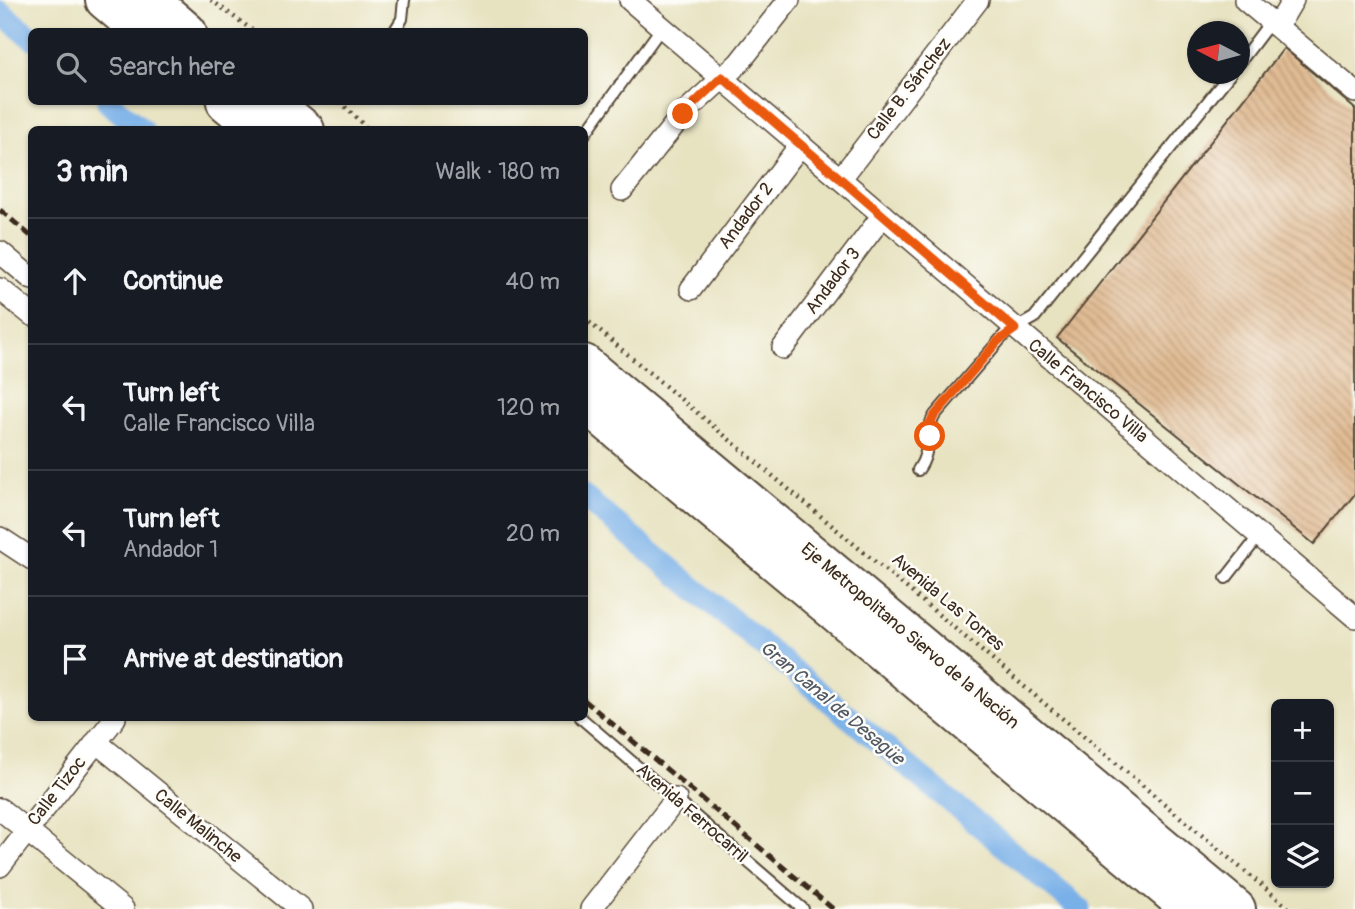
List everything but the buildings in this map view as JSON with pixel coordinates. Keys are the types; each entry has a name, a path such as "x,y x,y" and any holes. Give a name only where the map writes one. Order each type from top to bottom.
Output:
{"highway":[{"path":"105,0 137,28"},
{"path":"150,0 182,28"},
{"path":"230,105 255,126"},
{"path":"275,105 299,126"},
{"name":"Eje Metropolitano Siervo de la Nación","path":"588,367 1236,909"},
{"name":"Eje Metropolitano Siervo de la Nación","path":"588,405 1191,909"}],"street":[{"name":"Calle Francisco Villa","path":"630,0 1355,617"},
{"path":"622,190 683,114 740,63 789,0"},
{"name":"Calle B. Sánchez","path":"841,178 978,0"},
{"path":"1245,0 1355,92"},
{"path":"1274,24 1293,0"},
{"name":"Andador 2","path":"691,289 801,144"},
{"name":"Andador 3","path":"783,348 883,215"},
{"path":"0,252 28,276"},
{"path":"0,289 28,312"},
{"path":"0,538 28,556"},
{"name":"Calle Tizoc","path":"0,866 113,721"},
{"name":"Calle Malinche","path":"96,742 301,909"},
{"path":"591,909 676,799"},
{"path":"0,810 122,909"}],"lane":[{"path":"396,28 402,19 404,0"},
{"path":"1250,51 1274,24"},
{"path":"588,129 662,27"},
{"path":"918,470 928,452 930,423 998,341 1034,318 1222,84"},
{"path":"1226,578 1259,536"},
{"name":"Avenida Ferrocarril","path":"584,721 803,909"}],"path":[{"path":"211,0 250,28"},
{"path":"343,105 365,126"},
{"name":"Avenida Las Torres","path":"588,321 1290,909"}],"waterway":[{"name":"Gran Canal de Desagüe","path":"0,12 28,35"},
{"name":"Gran Canal de Desagüe","path":"112,105 137,126"},
{"name":"Gran Canal de Desagüe","path":"588,500 1080,909"}],"railway":[{"path":"0,210 28,234"},
{"path":"588,703 833,909"}],"route":[{"path":"683,114 722,77 1015,329 998,341 935,415 928,429 930,436"}]}
